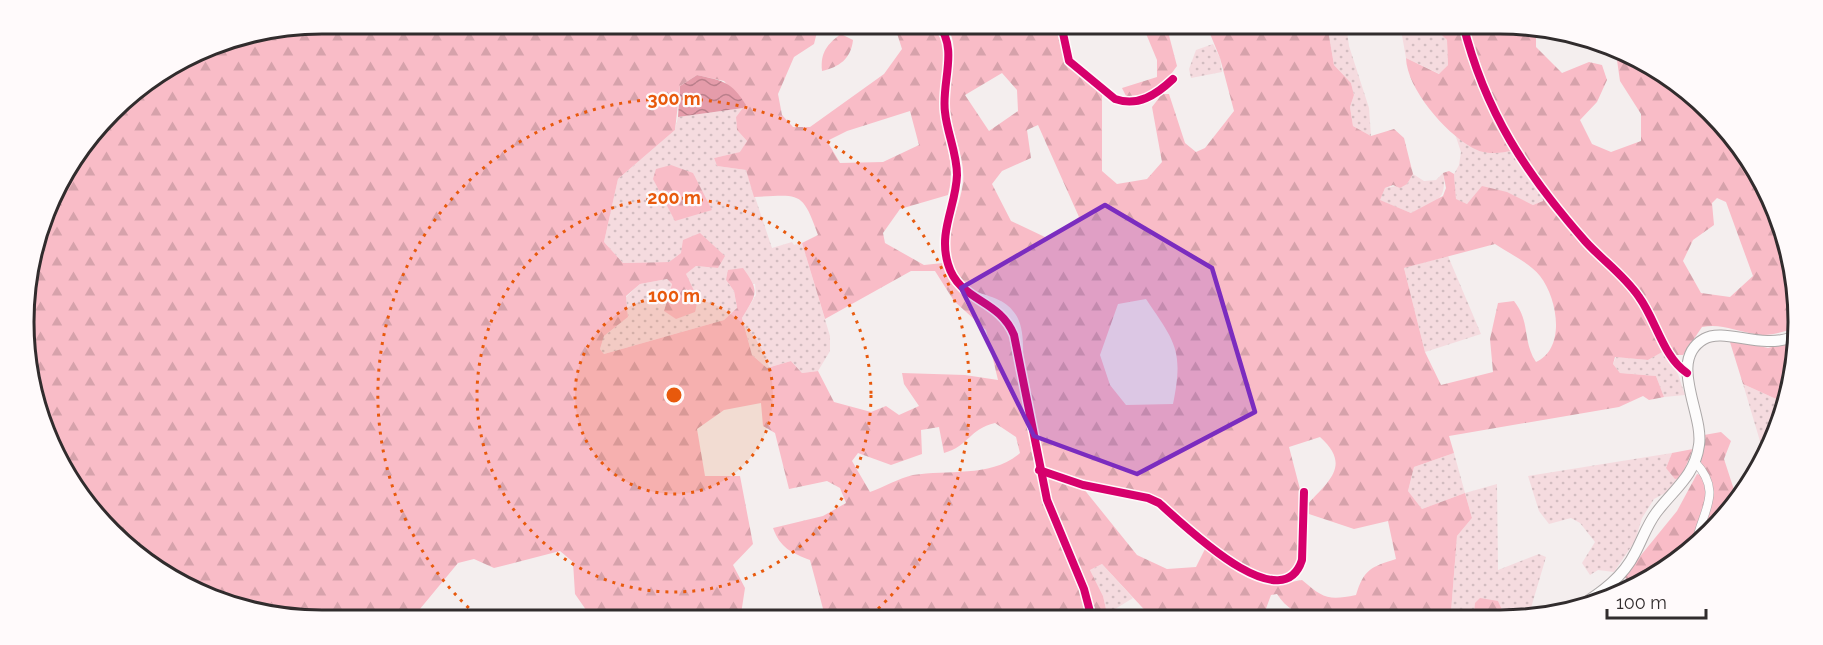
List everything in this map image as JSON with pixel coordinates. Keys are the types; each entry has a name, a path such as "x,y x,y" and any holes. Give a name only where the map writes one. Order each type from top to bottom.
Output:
{"street":[{"path":"944,34 947,40 945,115 957,176 946,223 946,255 952,275 959,286 1000,312 1009,323 1014,335 1039,470 1052,515 1084,589 1090,610"},
{"path":"1063,34 1069,61 1115,99 1124,102 1144,100 1173,79"},
{"path":"1466,34 1483,91 1503,130 1552,203 1638,296 1655,321 1676,364 1687,373"},
{"path":"1600,593 1625,569 1654,516 1683,484 1695,462 1700,431 1687,373 1692,351 1703,339 1711,336 1728,335 1763,342 1788,338"},
{"path":"1695,462 1707,474 1710,489 1700,530"},
{"path":"1039,470 1083,485 1148,498 1159,503 1227,560 1274,582 1287,579 1299,568 1304,492"}],"highlighted area":[{"path":"1105,205 1212,268 1255,412 1137,474 1034,436 961,288"}],"shaded area":[{"path":"1329,34 1347,34 1369,108 1371,136 1353,126 1350,107 1354,95 1351,83 1334,65"},
{"path":"1402,34 1440,34 1447,40 1448,65 1440,74 1406,58"},
{"path":"1213,44 1220,58 1222,72 1191,78 1189,69 1196,50"},
{"path":"743,108 736,117 737,130 747,141 741,152 714,158 717,166 746,170 772,248 792,242 794,245 802,243 830,336 830,351 818,371 802,373 791,361 767,368 752,355 742,318 756,295 755,284 726,280 734,291 737,309 724,320 604,354 600,349 604,336 628,317 626,297 640,284 667,279 672,284 664,311 686,274 696,266 718,268 681,253 669,262 623,263 604,242 618,179 675,130 678,117"},
{"path":"1455,134 1470,145 1484,151 1517,150 1542,179 1544,201 1533,205 1500,193 1483,195 1467,204 1456,200 1454,174 1459,165 1461,152"},
{"path":"1443,173 1443,190 1438,200 1419,210 1411,213 1379,200 1385,188 1407,184 1413,174 1424,181 1436,180"},
{"path":"1448,256 1481,334 1425,352 1404,268"},
{"path":"1663,351 1678,374 1685,395 1664,397 1656,376 1620,373 1613,364 1616,357 1648,360"},
{"path":"1743,384 1778,400 1761,445"},
{"path":"1454,453 1465,493 1422,509 1408,491 1414,467"},
{"path":"1672,453 1666,468 1681,478 1669,491 1654,499 1642,518 1635,541 1614,572 1598,570 1590,575 1582,563 1595,542 1580,523 1571,518 1549,524 1539,511 1528,476"},
{"path":"1497,484 1498,570 1539,554 1546,557 1531,609 1502,610 1498,601 1475,603 1474,610 1451,610 1457,536 1472,518 1465,493"},
{"path":"1102,564 1133,598 1114,610 1106,610 1103,596 1090,570"}],"green space":[{"path":"322,34 816,34 814,44 794,57 778,94 782,115 793,127 810,127 884,74 902,49 897,34 940,34 945,51 940,102 951,171 948,195 900,209 883,233 885,243 924,265 943,263 952,284 961,294 998,315 1011,336 1035,469 1047,513 1079,588 1085,610 823,610 810,560 787,549 773,528 823,516 846,503 840,488 827,481 789,489 775,433 763,426 761,403 724,410 697,429 705,476 740,476 753,544 733,565 745,588 742,610 586,610 575,594 573,562 560,551 494,568 474,559 458,563 419,610 304,610 266,605 212,589 178,572 133,539 94,498 73,466 56,433 40,379 34,322 40,266 56,212 83,162 106,133 133,106 162,83 212,56 266,40","holes":["697,75 724,81 745,105 736,117 737,130 747,141 740,152 714,158 717,166 746,170 754,197 790,196 797,198 808,210 818,235 802,243 825,319 911,271 935,271 954,301 986,330 998,380 965,375 902,373 904,384 919,406 899,415 886,406 871,412 834,402 818,371 802,373 791,361 767,368 752,355 742,318 755,293 752,282 743,268 728,270 726,280 734,291 737,308 724,320 604,354 600,349 604,336 628,317 626,296 640,284 667,279 672,284 664,311 676,319 695,312 698,299 686,274 696,266 718,268 725,256 700,233 683,240 681,253 669,262 623,263 604,242 618,179 675,130 680,86","910,111 919,145 883,162 840,163 827,141 847,131","995,423 1016,437 1020,453 996,466 969,471 913,475 870,492 852,461 858,453 891,465 922,454 921,430 939,427 944,453 959,446 980,429"]},
{"path":"841,34 853,40 850,52 839,64 822,71 822,59 826,50"},
{"path":"950,34 1059,34 1065,58 1070,65 1102,91 1102,171 1117,184 1147,179 1162,162 1152,107 1162,94 1169,94 1185,143 1196,152 1205,148 1234,111 1220,58 1210,34 1329,34 1334,65 1351,83 1354,95 1350,107 1353,126 1371,136 1394,129 1404,138 1413,174 1407,184 1400,188 1393,185 1385,188 1380,200 1411,213 1443,196 1446,188 1443,173 1449,171 1454,174 1456,199 1467,204 1482,186 1507,192 1533,205 1543,201 1541,179 1517,150 1488,153 1477,150 1461,140 1439,120 1413,83 1406,58 1439,74 1448,65 1447,40 1440,34 1500,34 1536,37 1536,47 1562,73 1589,62 1602,65 1607,80 1597,102 1580,120 1592,144 1611,152 1641,141 1641,114 1620,81 1617,59 1676,94 1704,119 1740,162 1767,212 1779,248 1786,285 1788,330 1760,335 1722,327 1702,327 1683,355 1676,355 1671,347 1648,360 1615,357 1613,364 1620,373 1656,376 1664,397 1649,400 1643,396 1619,407 1449,436 1454,453 1414,467 1408,491 1422,509 1465,493 1472,518 1457,536 1451,610 1294,610 1277,594 1271,595 1265,610 1145,610 1102,564 1090,570 1103,596 1106,610 1095,610 1055,511 1046,481 1051,478 1083,488 1137,555 1167,569 1196,567 1206,547 1260,580 1274,585 1302,580 1315,591 1332,598 1356,595 1362,580 1370,570 1396,559 1388,521 1354,529 1309,514 1308,504 1330,480 1334,472 1336,464 1334,456 1320,437 1289,447 1301,493 1300,561 1285,578 1264,577 1208,543 1161,501 1083,481 1043,467 1024,373 1019,321 1008,306 970,288 962,281 955,270 950,254 950,235 963,183 962,163 949,103 953,43","holes":["1002,73 1017,90 1018,111 989,131 965,95","1038,125 1079,217 1047,238 1011,221 992,184 1002,171 1031,158 1027,130","1717,198 1726,202 1753,276 1730,297 1701,293 1683,261 1693,240 1714,225 1712,203","1495,244 1531,267 1546,286 1555,310 1556,323 1552,346 1546,356 1536,362 1529,346 1523,317 1514,301 1498,303 1490,339 1493,372 1441,385 1425,352 1404,268","1146,299 1164,326 1177,358 1178,371 1173,404 1126,405 1110,385 1100,355 1118,304"]},
{"path":"1146,34 1169,34 1177,66 1149,93 1134,97 1126,96 1122,88 1157,77 1157,60"},
{"path":"671,165 693,173 712,210 675,221 653,179 656,169"},
{"path":"1729,339 1768,348 1788,342 1778,400 1743,384"},
{"path":"1721,432 1731,441 1724,459 1734,491 1704,526 1711,493 1710,483 1700,462 1704,435"},
{"path":"1693,449 1681,478 1675,479 1666,468 1672,453"},
{"path":"1697,474 1704,476 1707,494 1697,532 1661,562 1628,581 1624,576 1677,511"},
{"path":"1480,598 1498,601 1502,610 1474,610 1475,603"}],"water":[{"path":"697,75 726,83 736,91 746,105 743,108 678,117 680,86"}],"cycle path":[{"path":"944,34 948,55 945,112 957,175 946,230 945,252 948,264 953,276 961,286 999,314 1014,335 1047,500 1084,589 1090,610"},
{"path":"1063,34 1069,61 1115,99 1131,102 1146,98 1173,79"},
{"path":"1466,34 1483,86 1496,114 1526,166 1585,241 1633,289 1645,306 1672,358 1687,373"},
{"path":"1039,470 1083,485 1148,498 1159,503 1232,563 1254,575 1275,580 1291,576 1302,560 1304,492"}]}
